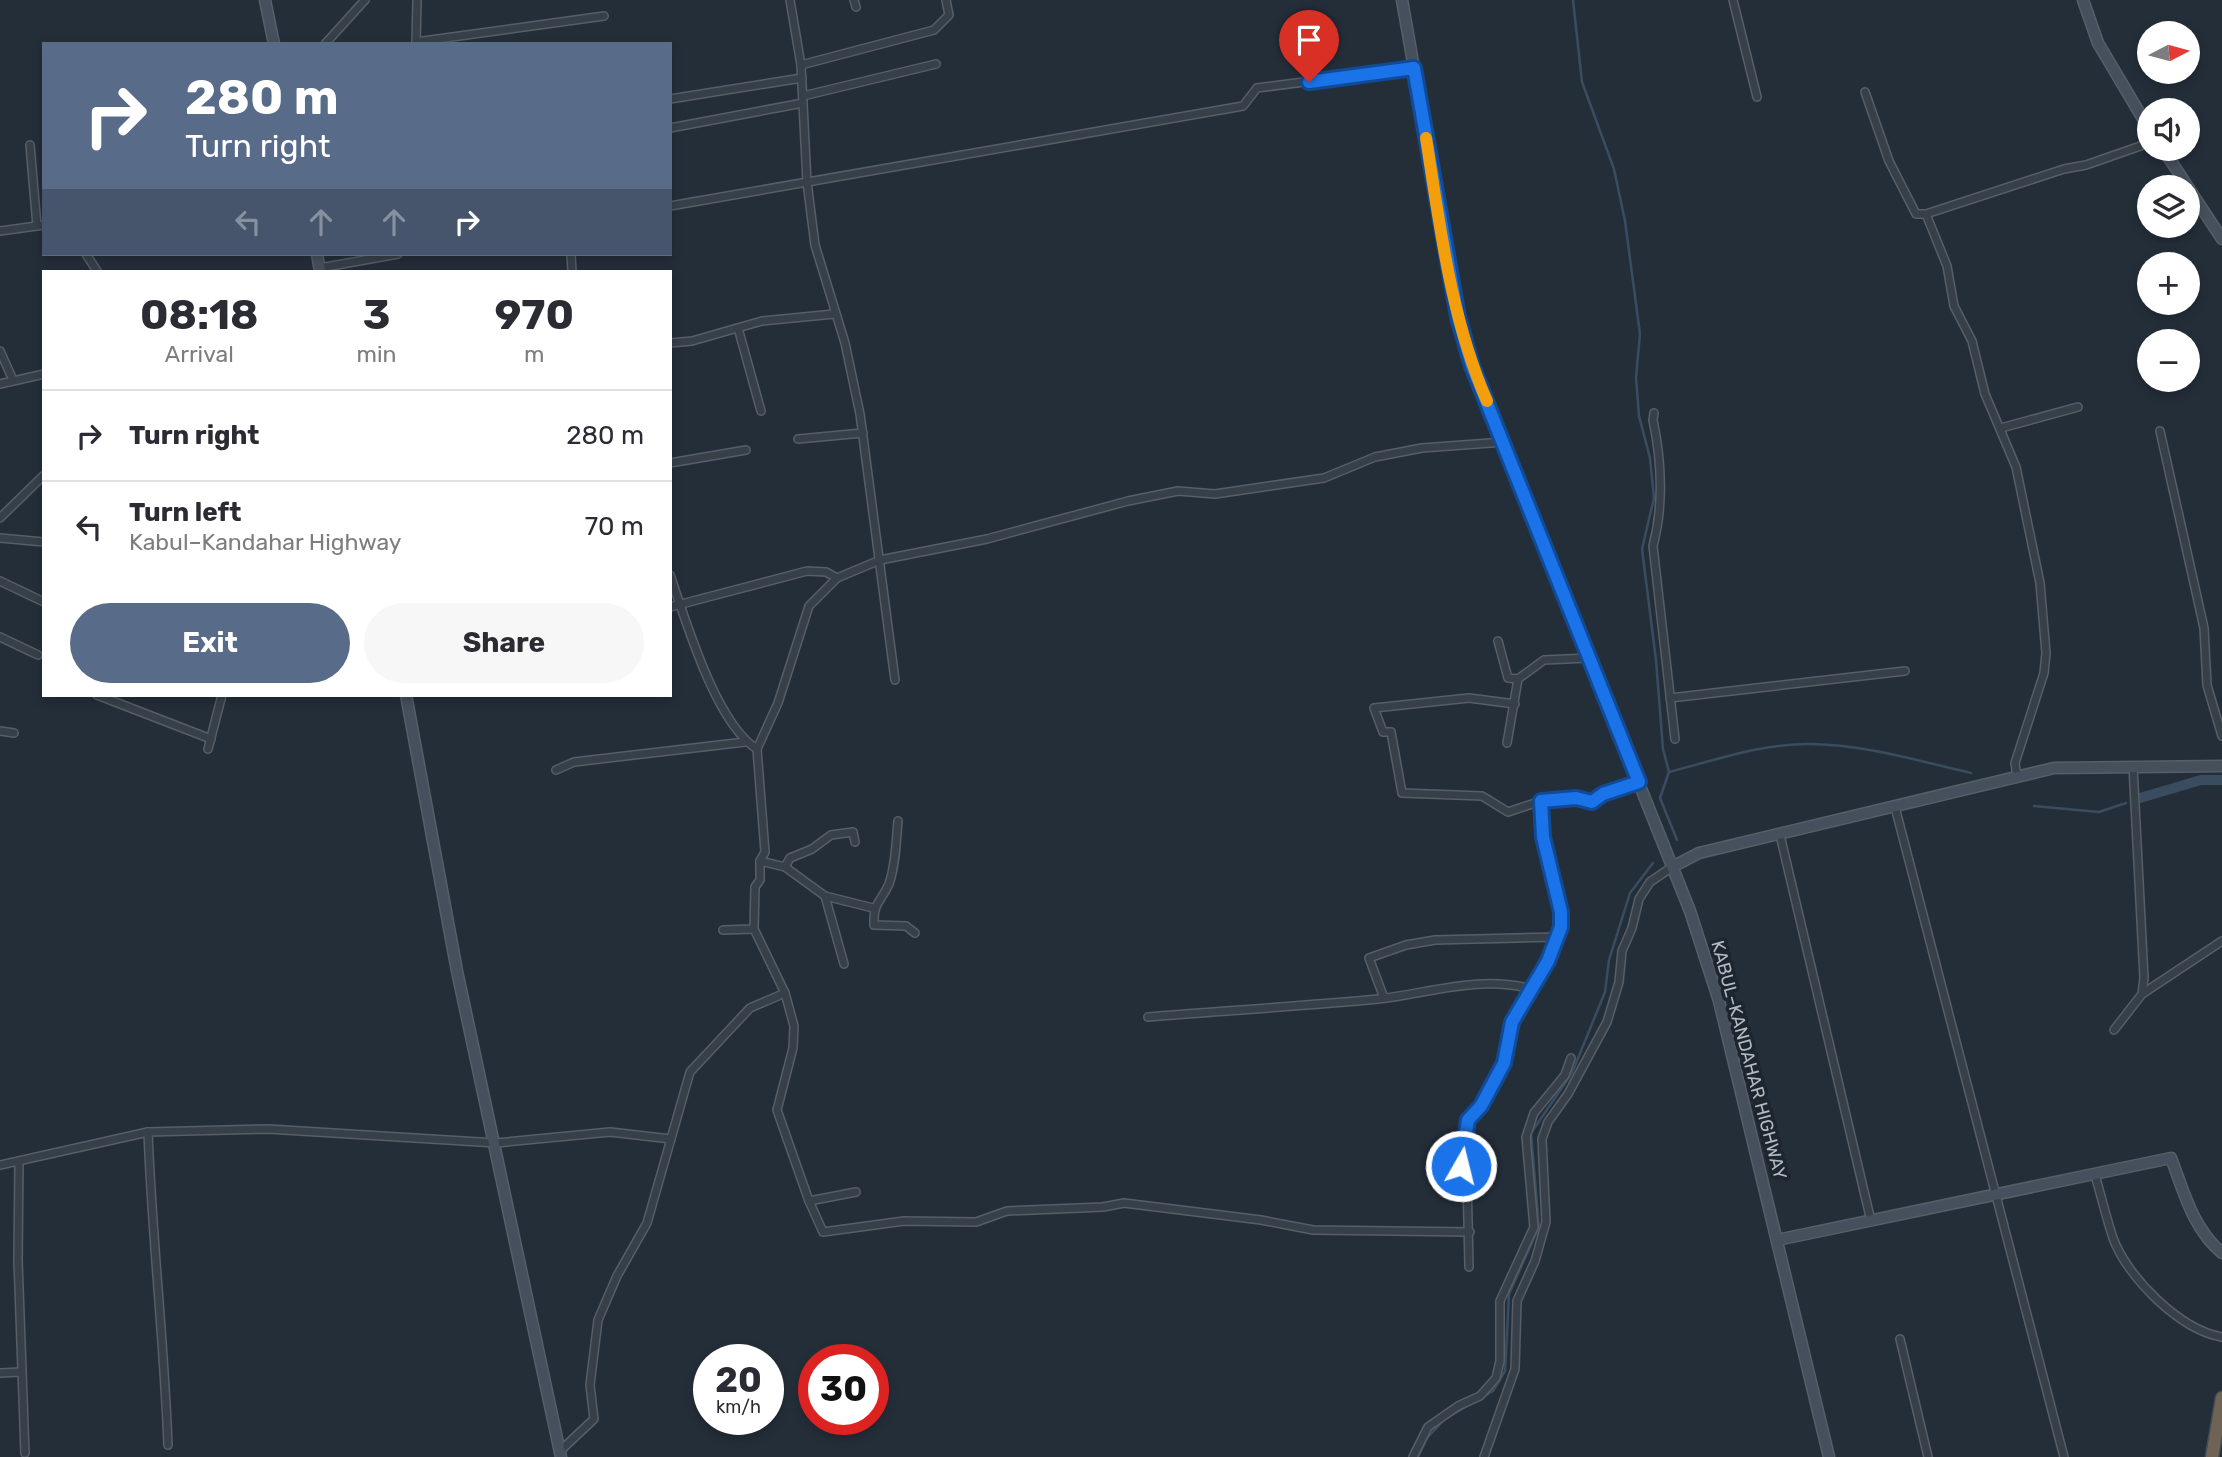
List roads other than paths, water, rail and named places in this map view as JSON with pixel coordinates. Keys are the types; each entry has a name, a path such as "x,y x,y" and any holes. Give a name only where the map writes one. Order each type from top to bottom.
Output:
{"highway":[{"path":"2212,1457 2222,1398"}],"main road":[{"path":"265,0 274,42"},
{"name":"KABUL–KANDAHAR HIGHWAY","path":"1402,0 1458,317 1472,366 1690,911 1719,1001 1829,1457"},
{"path":"2084,0 2098,43 2137,109"},
{"path":"2171,161 2222,239"},
{"path":"405,697 457,971 561,1454"},
{"path":"1672,867 1699,853 2054,768 2222,766"},
{"path":"1777,1240 2171,1158 2192,1213 2210,1242 2222,1252"}],"street":[{"path":"326,42 365,0"},
{"path":"416,42 417,0"},
{"path":"790,0 801,65 807,182 815,245 850,364 863,433 895,680"},
{"path":"801,65 934,30 949,15 946,0"},
{"path":"1733,0 1756,97"},
{"path":"423,42 604,16"},
{"path":"672,128 803,99 936,64"},
{"path":"672,206 1243,106 1257,88 1414,68"},
{"path":"672,100 802,78"},
{"path":"1865,92 1889,161 1916,214 1926,214 2064,169 2087,166 2137,147"},
{"path":"0,231 40,226 30,145"},
{"path":"1926,214 1947,266 1961,324 1972,341 1985,394 2016,467 2040,583 2046,653 2044,673 2015,763 2017,777"},
{"path":"320,270 388,256"},
{"path":"672,343 692,341 762,321 834,314"},
{"path":"738,328 761,411"},
{"path":"0,351 13,380"},
{"path":"0,384 42,374"},
{"path":"2001,428 2078,407"},
{"path":"1654,413 1662,472 1658,527 1653,546 1675,739"},
{"path":"2160,431 2204,628 2207,685 2222,736"},
{"path":"798,439 863,433"},
{"path":"1470,1231 1313,1230 1261,1220 1124,1203 1103,1207 1007,1211 976,1222 905,1221 823,1232 809,1201 777,1110 793,1048 794,1026 785,993 754,929 760,861 765,852 757,749 786,680 809,606 837,578 880,561 987,539 1153,496 1178,491 1215,494 1324,478 1387,454 1422,448 1504,442"},
{"path":"672,463 746,450"},
{"path":"0,518 42,476"},
{"path":"0,538 42,542"},
{"path":"672,606 807,571 826,572 837,578"},
{"path":"672,580 697,654 717,695 745,742 757,749"},
{"path":"0,581 42,601"},
{"path":"0,637 38,655"},
{"path":"1498,642 1508,678 1518,679 1544,660 1589,658"},
{"path":"1670,698 1905,671"},
{"path":"1507,743 1518,679"},
{"path":"102,697 211,739"},
{"path":"208,749 222,697"},
{"path":"1515,704 1469,698 1374,708 1383,732 1391,732 1402,793 1482,796 1508,812 1541,801 1576,798 1592,802 1603,794 1639,782"},
{"path":"0,731 14,733"},
{"path":"556,770 574,762 745,742"},
{"path":"2133,766 2144,978 2142,994"},
{"path":"1469,1267 1467,1174 1461,1166 1468,1120 1481,1106 1504,1063 1512,1022 1548,961 1561,927 1561,912 1543,837 1541,801"},
{"path":"1895,807 2064,1457"},
{"path":"898,821 888,885 873,908 874,925 906,926 915,933"},
{"path":"785,867 790,859 812,849 831,835 853,832 855,842"},
{"path":"1780,835 1871,1221"},
{"path":"760,861 785,867 825,895 873,908"},
{"path":"1484,1457 1515,1369 1517,1301 1535,1261 1545,1228 1544,1134 1607,1022 1619,982 1622,951 1632,928 1639,899 1650,882 1672,867"},
{"path":"825,895 844,964"},
{"path":"723,930 754,929"},
{"path":"1384,998 1369,957 1406,945 1435,940 1557,937"},
{"path":"2115,1030 2142,994 2222,942"},
{"path":"1149,1017 1384,998 1467,984 1507,982 1532,989"},
{"path":"561,1454 594,1419 590,1385 598,1320 617,1276 647,1223 691,1072 750,1008 785,993"},
{"path":"1413,1457 1428,1427 1458,1406 1479,1396 1496,1378 1500,1361 1500,1301 1534,1227 1527,1135 1534,1113 1565,1075 1571,1058"},
{"path":"0,1166 148,1132 268,1129 496,1143 610,1132 671,1139"},
{"path":"148,1132 152,1237 164,1340 168,1445"},
{"path":"1527,1135 1544,1134"},
{"path":"19,1163 21,1372 25,1453"},
{"path":"2095,1175 2114,1240 2132,1269 2164,1308 2211,1335 2222,1337"},
{"path":"809,1201 856,1192"},
{"path":"1534,1227 1545,1228"},
{"path":"1900,1339 1928,1457"},
{"path":"0,1373 21,1372"}],"waterway":[{"path":"1573,0 1582,82 1614,169 1625,221 1640,334 1636,377 1639,416 1650,458 1654,498 1642,549 1656,660 1663,749 1669,772 1660,798 1677,840"},
{"path":"1669,772 1758,749 1812,744 1872,750 1971,773"},
{"path":"2140,798 2201,780 2222,780"},
{"path":"2034,806 2099,812 2126,803"},
{"path":"1418,1457 1427,1438 1445,1419 1493,1391 1505,1371 1509,1294 1539,1227 1531,1133 1572,1073 1605,992 1609,960 1630,893 1653,863"}]}
